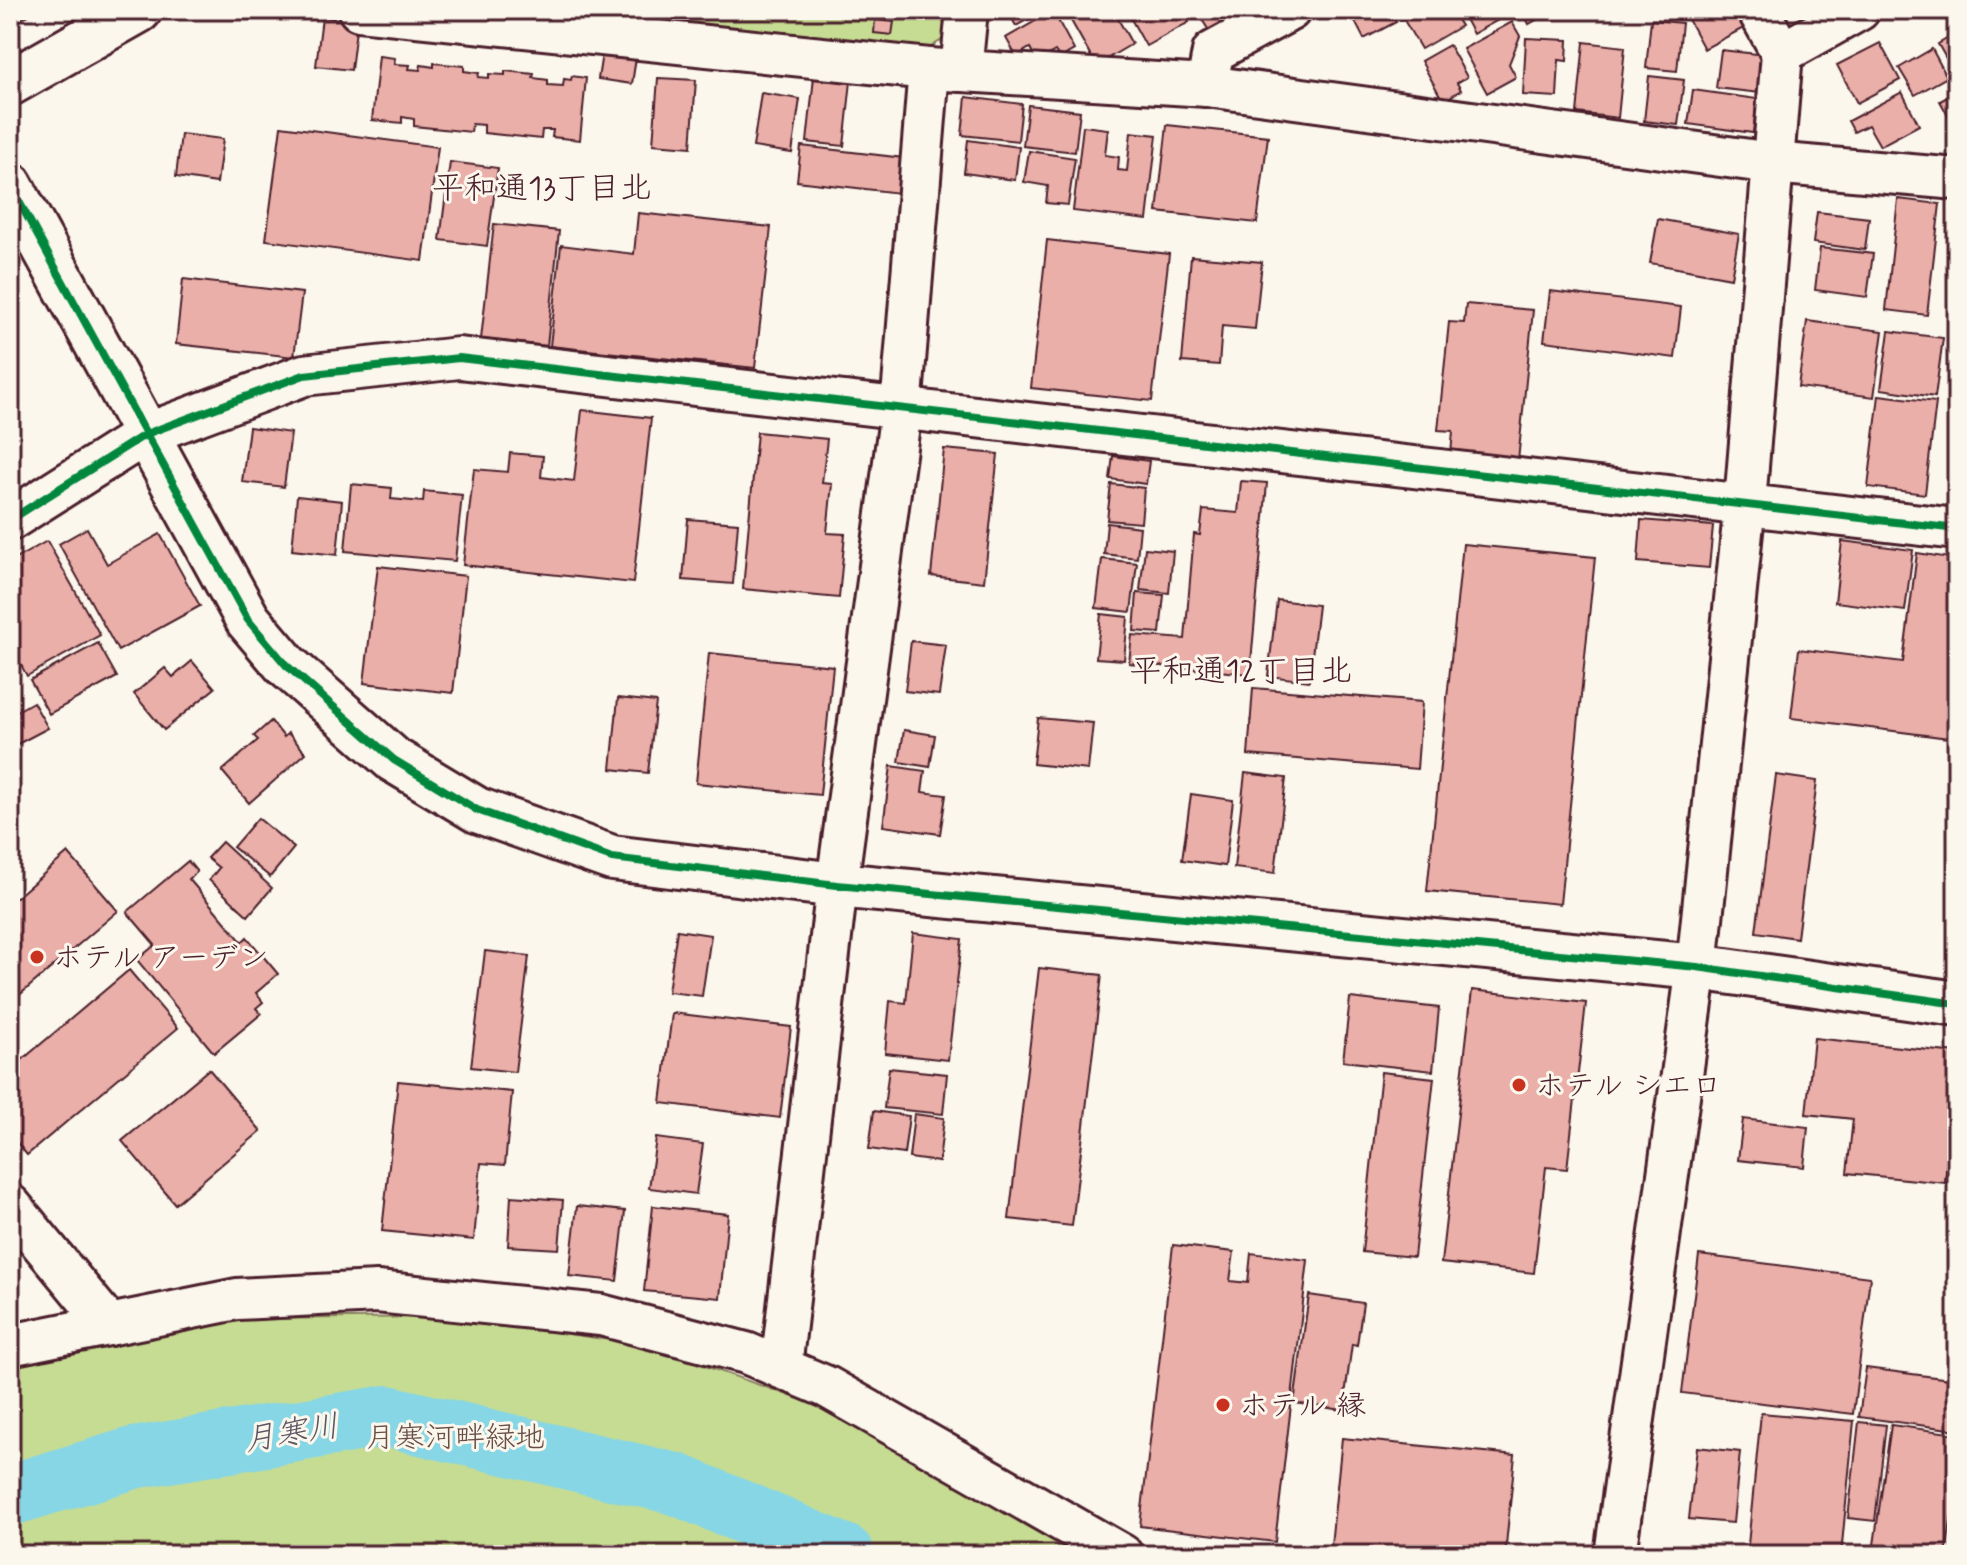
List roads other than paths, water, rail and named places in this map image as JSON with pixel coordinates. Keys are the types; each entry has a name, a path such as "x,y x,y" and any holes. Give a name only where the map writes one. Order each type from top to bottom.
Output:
{"street":[{"path":"10,83 139,10"},
{"path":"359,10 945,70 1207,86 1772,163 1957,179"},
{"path":"781,1368 837,885 945,70 967,10"},
{"path":"1207,86 1213,52 1290,10"},
{"path":"1615,1555 1697,967 1745,503 1782,53 1758,10"},
{"path":"1782,53 1859,10"},
{"path":"10,185 248,620 286,665 394,760 477,810 612,858 837,885 1697,967 1957,1004"},
{"path":"10,520 146,434 304,375 459,358 1957,529"},
{"path":"10,1205 109,1325"},
{"path":"10,1345 237,1299 377,1292 601,1315 746,1353 827,1387 1122,1555"}],"waterway":[{"name":"月寒川","path":"10,1495 133,1458 387,1416 676,1484 844,1555"}],"place":[{"name":"ホテル アーデン","path":"37,957"},
{"name":"ホテル シエロ","path":"1519,1085"},
{"name":"ホテル 縁","path":"1223,1405"}],"district":[{"name":"平和通13丁目北","path":"542,187"},
{"name":"平和通12丁目北","path":"1241,670"}],"park label":[{"name":"月寒河畔緑地","path":"455,1437"}]}
